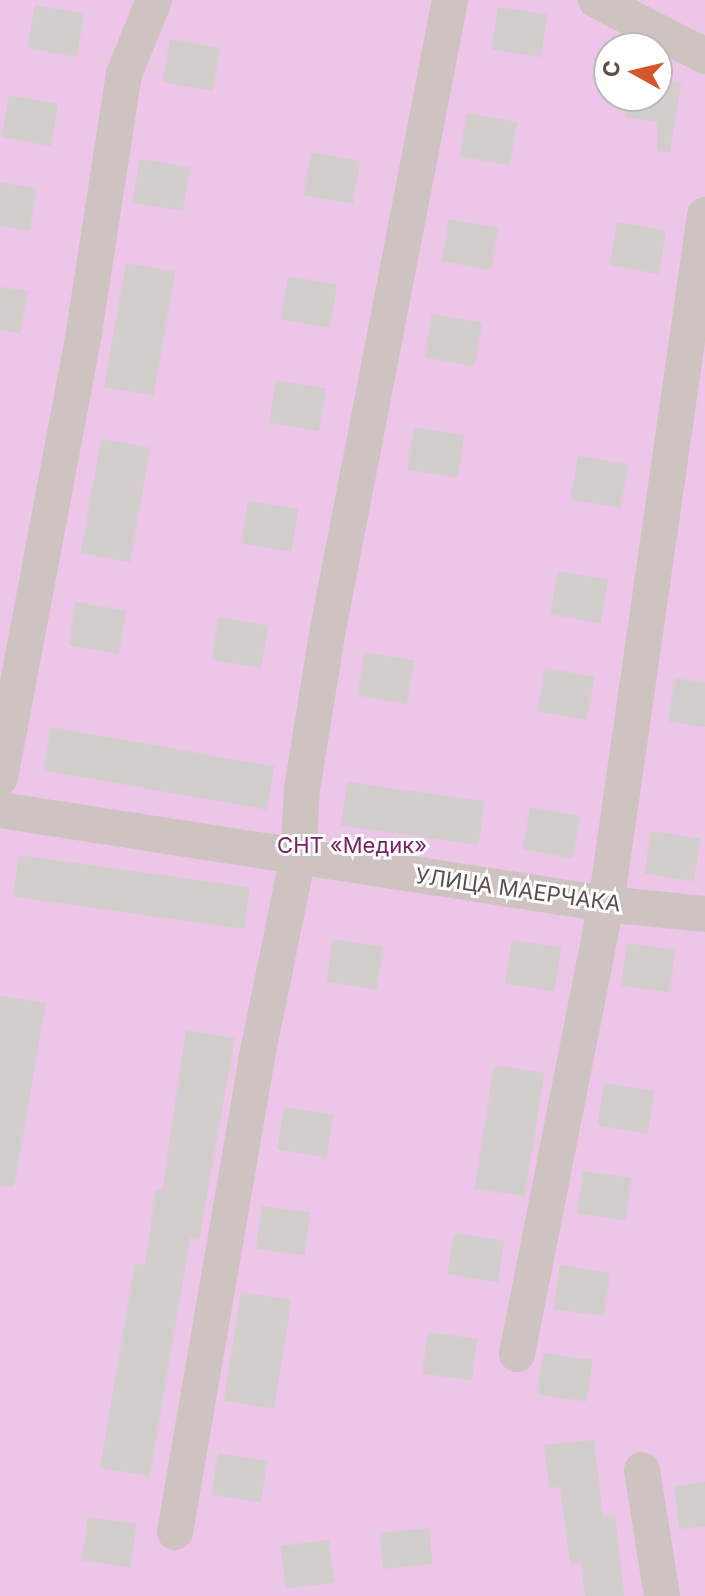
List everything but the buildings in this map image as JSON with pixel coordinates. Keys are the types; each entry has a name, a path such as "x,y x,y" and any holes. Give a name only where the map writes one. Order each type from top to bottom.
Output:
{"street":[{"path":"0,778 84,332 124,74 154,0"},
{"path":"175,1532 256,1061 298,856 302,789 328,629 450,0"},
{"path":"596,0 705,56"},
{"path":"517,1354 606,904 705,215"},
{"name":"УЛИЦА МАЕРЧАКА","path":"0,810 606,904 705,914"},
{"path":"642,1470 662,1596"}],"green space":[{"name":"СНТ «Медик»","path":"0,0 705,0 705,1596 0,1596"}]}
